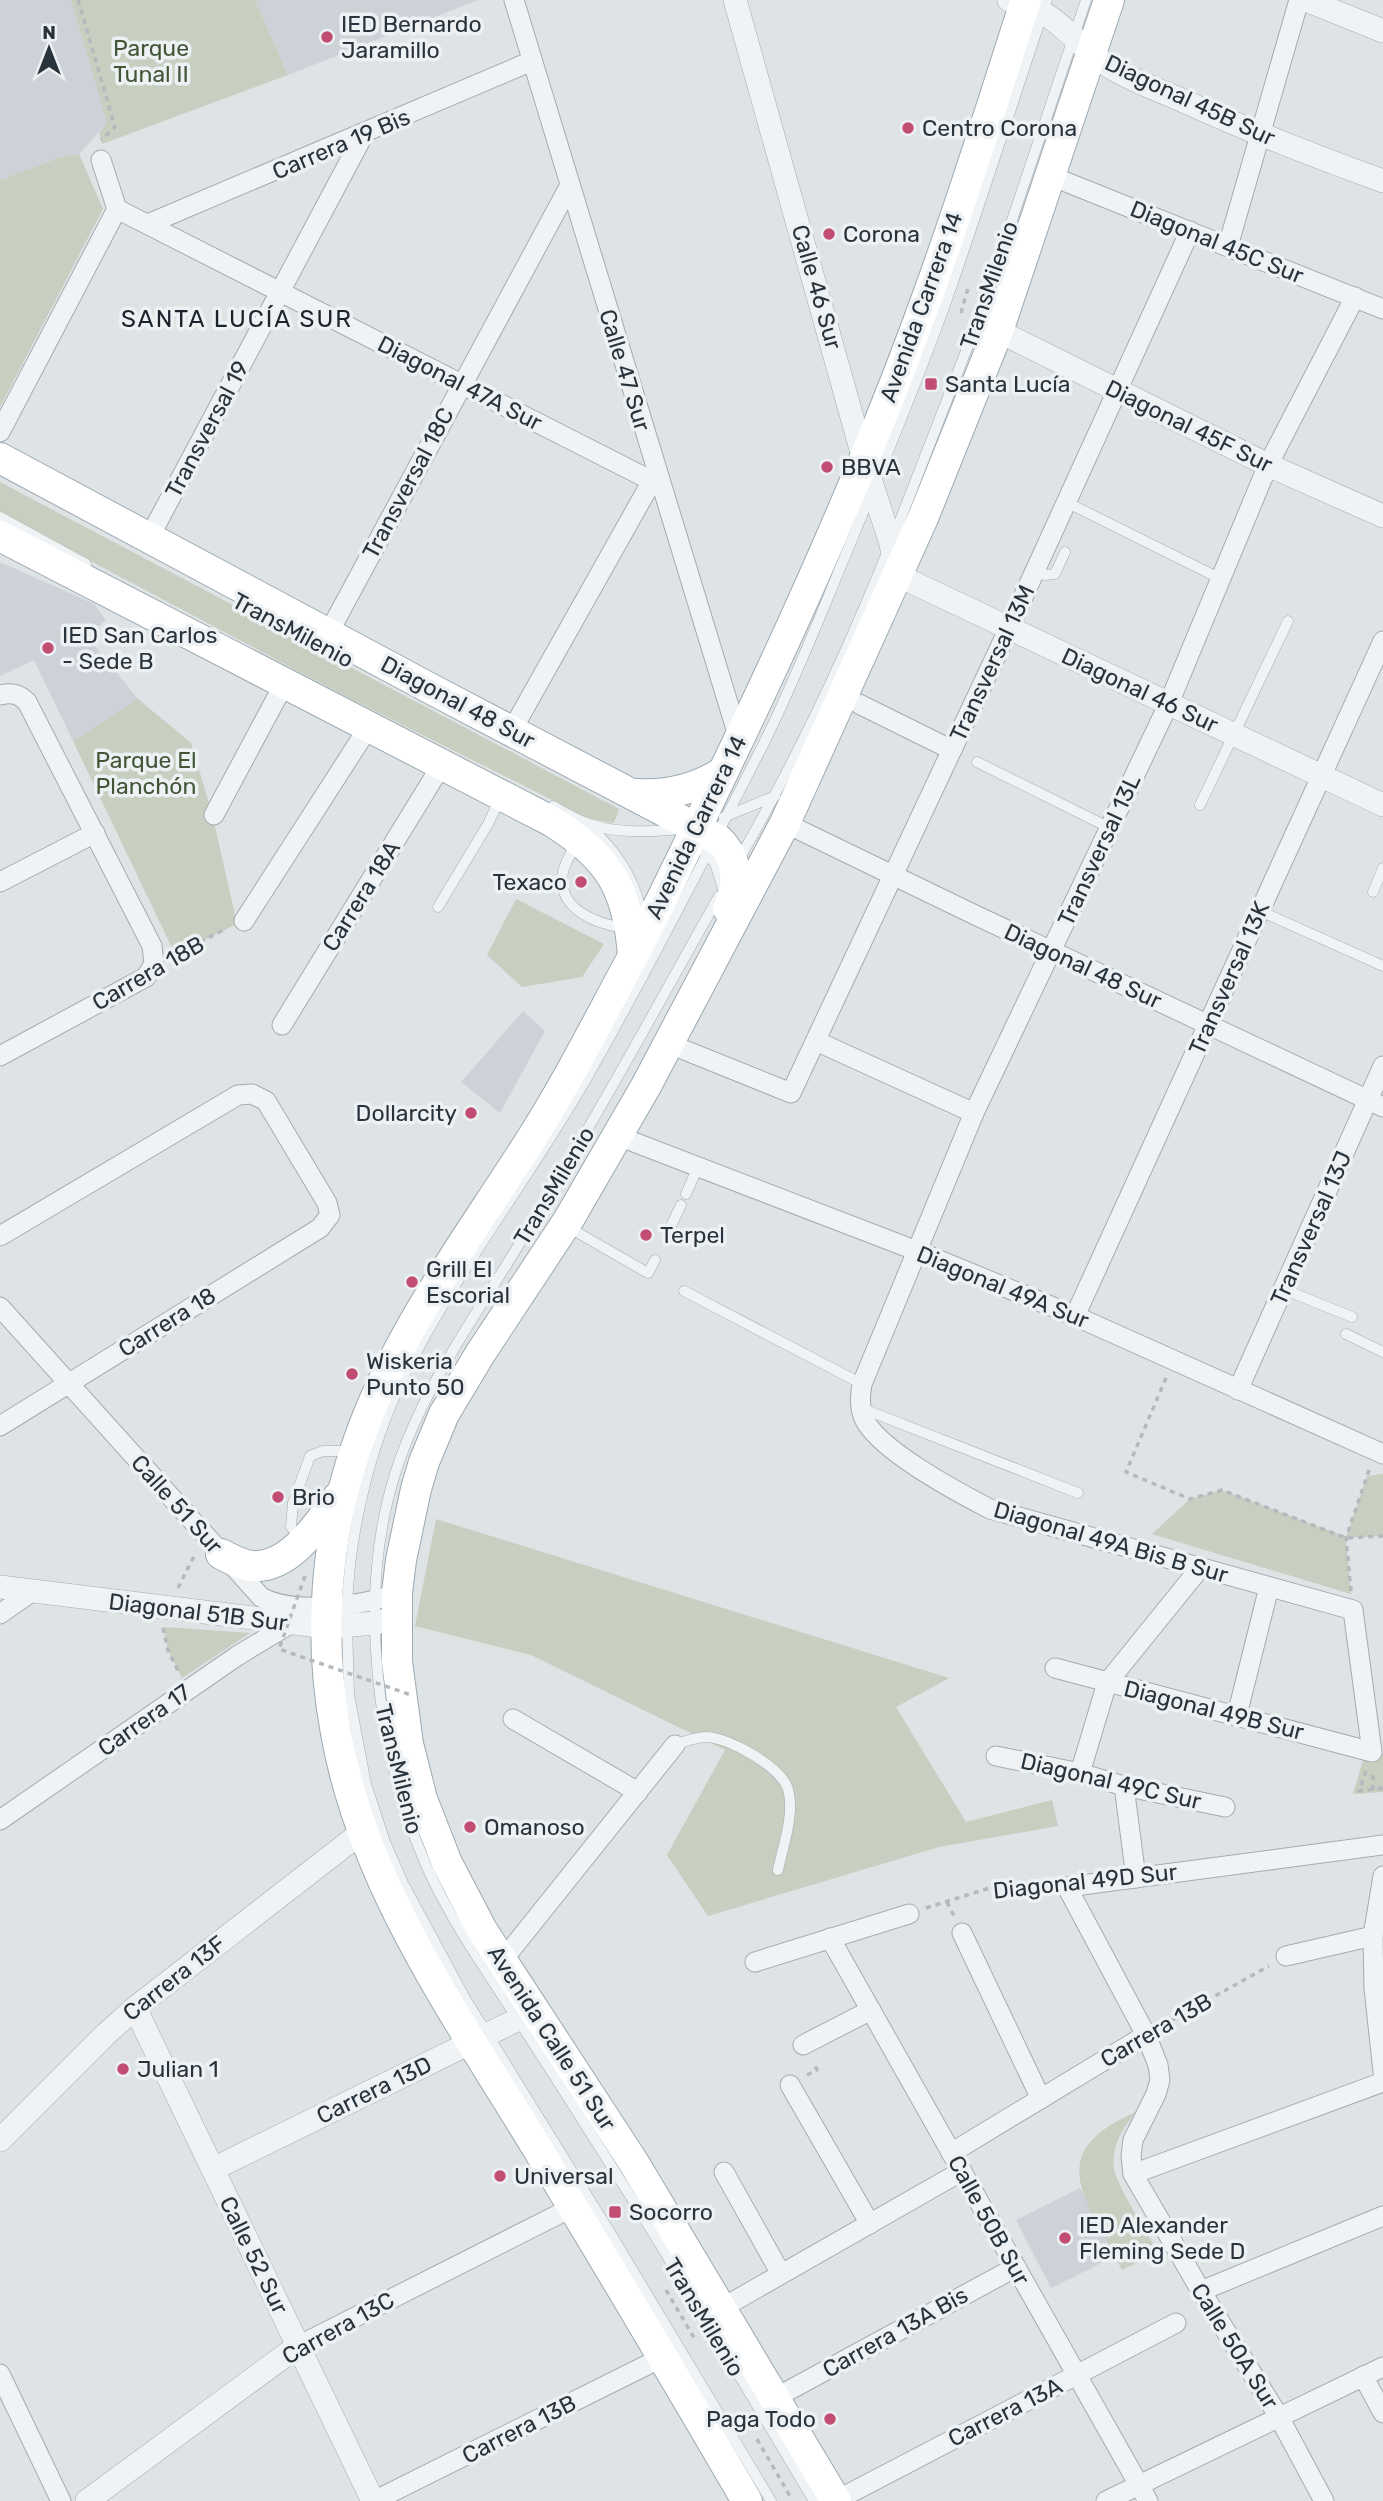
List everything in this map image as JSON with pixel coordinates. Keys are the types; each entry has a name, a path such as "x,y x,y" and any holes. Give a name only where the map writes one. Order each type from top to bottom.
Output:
{"main road":[{"path":"386,1608 401,1560 416,1489 433,1437 469,1371 565,1225 646,1086 780,809 898,575 998,331 1051,176 1083,44 1109,0"},
{"name":"Avenida Carrera 14","path":"337,1616 331,1552 342,1491 366,1418 410,1332 545,1118 638,948 698,828 730,783 739,739 840,522 864,460 946,246 1030,3"},
{"name":"Diagonal 48 Sur","path":"0,458 512,730 629,799 698,828 727,848 729,878"},
{"path":"0,536 501,797 583,831 610,871 627,911 638,948"},
{"path":"629,799 730,783"},
{"path":"667,1043 700,964 730,906 735,891 729,878"},
{"path":"213,1545 243,1565 258,1566 287,1555 304,1540 342,1491"},
{"name":"Avenida Calle 51 Sur","path":"386,1608 408,1744 422,1799 464,1899 502,1961 526,2015 634,2164 835,2501"},
{"path":"337,1616 329,1682 336,1733 362,1832 397,1914 480,2038 573,2207 747,2501"}],"street":[{"name":"Calle 47 Sur","path":"514,0 656,483 739,739"},
{"name":"Calle 46 Sur","path":"735,0 898,575"},
{"path":"1228,246 1299,0"},
{"path":"1306,0 1383,31"},
{"name":"Diagonal 45B Sur","path":"1030,3 1103,63 1128,76 1260,135 1383,181"},
{"name":"Carrera 19 Bis","path":"148,224 533,61"},
{"name":"Transversal 19","path":"149,538 364,134"},
{"path":"0,432 117,209 101,160"},
{"name":"Diagonal 45C Sur","path":"1051,176 1383,309"},
{"name":"Transversal 18C","path":"328,634 570,185"},
{"name":"Diagonal 47A Sur","path":"117,209 656,483"},
{"name":"Transversal 13M","path":"667,1043 791,1093 1009,628 1190,231"},
{"name":"Transversal 13L","path":"861,1408 859,1398 862,1384 974,1113 1168,703 1268,465 1355,297"},
{"name":"Diagonal 45F Sur","path":"998,331 1268,465 1383,516"},
{"path":"512,730 656,483"},
{"name":"Diagonal 46 Sur","path":"898,575 1383,805"},
{"name":"Transversal 13K","path":"1075,1316 1383,641"},
{"path":"214,815 284,684"},
{"path":"0,695 20,695 27,702 152,946 154,964"},
{"path":"859,704 952,750"},
{"path":"244,921 368,728"},
{"name":"Carrera 18A","path":"282,1025 441,766"},
{"name":"Diagonal 48 Sur","path":"780,809 893,875 1375,1104"},
{"path":"0,882 95,834"},
{"name":"Carrera 18B","path":"0,1056 146,977 154,964"},
{"path":"816,1041 974,1113"},
{"name":"Transversal 13J","path":"1238,1390 1283,1289 1375,1104 1383,1066"},
{"name":"Carrera 18","path":"0,1236 238,1095 252,1094 266,1101 327,1202 330,1215 320,1228 0,1426"},
{"name":"Diagonal 49A Sur","path":"618,1136 917,1251 1075,1316 1379,1452"},
{"name":"Calle 51 Sur","path":"0,1307 256,1593 266,1600 337,1616"},
{"name":"Diagonal 49A Bis B Sur","path":"861,1408 863,1419 872,1431 905,1459 949,1489 990,1508 1353,1611"},
{"path":"1080,1773 1107,1683 1200,1568"},
{"name":"Diagonal 51B Sur","path":"0,1587 290,1624 386,1608"},
{"path":"1237,1715 1269,1587"},
{"path":"0,1614 33,1591"},
{"path":"1353,1611 1378,1760"},
{"name":"Carrera 17","path":"0,1820 184,1692 290,1624"},
{"name":"Diagonal 49B Sur","path":"1055,1668 1237,1715 1378,1760"},
{"path":"513,1719 638,1792"},
{"path":"502,1961 676,1745"},
{"name":"Diagonal 49C Sur","path":"996,1756 1226,1807"},
{"path":"1124,1786 1136,1878"},
{"name":"Carrera 13F","path":"0,2140 135,2008 362,1832"},
{"name":"Diagonal 49D Sur","path":"1067,1887 1383,1845"},
{"path":"1383,1876 1373,1936 1374,1988 1383,2072"},
{"path":"1067,1887 1146,2035 1158,2065 1160,2080 1156,2094 1133,2140 1133,2174 1383,2082"},
{"path":"755,1962 909,1914"},
{"path":"962,1933 1041,2099"},
{"path":"1286,1956 1373,1936"},
{"name":"Calle 50B Sur","path":"830,1938 1143,2492"},
{"name":"Calle 52 Sur","path":"135,2008 374,2501"},
{"path":"803,2045 871,2010"},
{"name":"Carrera 13D","path":"213,2169 526,2015"},
{"name":"Carrera 13B","path":"951,2153 1146,2035"},
{"path":"790,2085 870,2224"},
{"path":"722,2308 962,2171"},
{"path":"724,2172 781,2274"},
{"name":"Calle 50A Sur","path":"1133,2174 1279,2417 1324,2501"},
{"name":"Carrera 13C","path":"86,2501 298,2346 573,2207"},
{"path":"1201,2291 1383,2216"},
{"name":"Carrera 13A Bis","path":"775,2398 1016,2267"},
{"name":"Carrera 13A","path":"835,2501 1176,2323"},
{"name":"Carrera 13B","path":"374,2501 663,2357"},
{"path":"1106,2501 1143,2492 1279,2417 1383,2367"},
{"path":"0,2374 61,2501"},
{"path":"1363,2376 1383,2413"}],"lane":[{"name":"TransMilenio","path":"814,2501 526,2015 455,1920 427,1867 397,1780 380,1701 386,1608 381,1543 391,1489 419,1412 467,1326 586,1132 729,878 780,809 891,544 1083,44 1086,0"},
{"name":"TransMilenio","path":"730,783 795,676 873,489 944,306 1030,3"},
{"path":"1066,502 1220,578"},
{"path":"0,517 94,569"},
{"path":"1035,570 1045,575 1055,574 1065,552"},
{"path":"1200,805 1288,621"},
{"path":"977,762 1110,828"},
{"path":"438,907 501,797"},
{"path":"539,799 583,831 698,828 780,809"},
{"path":"583,831 566,864 563,891 573,907 586,917 613,926 638,948"},
{"path":"1373,891 1383,868"},
{"path":"1260,911 1383,966"},
{"name":"TransMilenio","path":"638,948 583,1085 452,1292 398,1389 376,1450 357,1521 337,1616 356,1741 376,1817 403,1883 480,2038 612,2236 771,2501"},
{"path":"686,1194 698,1167"},
{"path":"669,1230 681,1205"},
{"path":"565,1225 648,1273 655,1260"},
{"path":"1283,1289 1352,1317"},
{"path":"684,1291 862,1384"},
{"path":"1346,1334 1383,1352"},
{"path":"861,1408 1078,1493"},
{"path":"304,1540 290,1527 290,1515 310,1457 323,1451 355,1451"},
{"path":"676,1745 706,1737 727,1741 770,1766 779,1777 787,1787 790,1810 778,1870"}],"path":[{"path":"78,0 115,127 96,145 101,160"},
{"name":"Carrera 18B","path":"154,964 244,921"},
{"path":"1174,1360 1125,1472 1190,1499 1222,1490 1346,1538 1383,1536"},
{"path":"1353,1611 1346,1538 1379,1452"},
{"path":"184,1692 182,1678 168,1650 163,1627 168,1608 213,1545"},
{"path":"305,1576 279,1649 411,1695"},
{"path":"1373,1790 1373,1775 1378,1760"},
{"path":"1359,1791 1383,1788"},
{"name":"Diagonal 49D Sur","path":"909,1914 996,1886 1067,1887"},
{"name":"Carrera 13B","path":"1146,2035 1286,1956"},
{"path":"790,2085 817,2070 803,2045"},
{"path":"666,2290 696,2341"},
{"path":"757,2439 790,2496"}],"shaded area":[{"path":"0,0 71,0 107,123 79,154 61,157 0,180"},
{"name":"IED Bernardo Jaramillo","path":"255,0 478,0 288,75"},
{"name":"IED San Carlos - Sede B","path":"0,562 94,604 106,620 87,636 138,699 73,741 34,660 0,676"},
{"path":"523,1011 545,1031 500,1113 461,1082"},
{"name":"IED Alexander Fleming Sede D","path":"1080,2188 1115,2256 1051,2288 1016,2220"}],"green space":[{"name":"Parque Tunal II","path":"71,0 255,0 288,75 102,144 99,133 107,123"},
{"path":"79,154 103,209 0,407 0,180 61,157"},
{"path":"0,482 619,809 614,823 590,819 345,696 0,513"},
{"name":"Parque El Planchón","path":"138,699 191,743 212,813 237,924 175,954 73,741"},
{"path":"516,899 604,944 582,977 522,987 487,955"},
{"path":"1383,1474 1383,1536 1346,1538 1351,1594 1152,1534 1190,1499 1222,1490 1346,1537 1367,1476"},
{"path":"436,1519 949,1678 896,1707 966,1822 1052,1800 1058,1826 939,1847 708,1916 667,1855 725,1750 531,1655 415,1626"},
{"path":"163,1627 250,1633 182,1678 168,1650"},
{"path":"1383,1756 1383,1792 1353,1794 1364,1757"},
{"path":"1136,2112 1116,2145 1114,2168 1126,2197 1158,2252 1122,2270 1086,2201 1080,2181 1080,2162 1088,2145 1106,2128"}],"place":[{"name":"IED Bernardo Jaramillo","path":"327,37"},
{"name":"Centro Corona","path":"908,128"},
{"name":"Corona","path":"829,234"},
{"name":"Santa Lucía","path":"931,384"},
{"name":"BBVA","path":"827,467"},
{"name":"IED San Carlos - Sede B","path":"48,648"},
{"name":"Texaco","path":"581,882"},
{"name":"Dollarcity","path":"471,1113"},
{"name":"Terpel","path":"646,1235"},
{"name":"Grill El Escorial","path":"412,1282"},
{"name":"Wiskeria Punto 50","path":"352,1374"},
{"name":"Brio","path":"278,1497"},
{"name":"Omanoso","path":"470,1827"},
{"name":"Julian 1","path":"123,2069"},
{"name":"Universal","path":"500,2176"},
{"name":"Socorro","path":"615,2212"},
{"name":"IED Alexander Fleming Sede D","path":"1065,2238"},
{"name":"Paga Todo","path":"830,2419"}],"district":[{"name":"SANTA LUCÍA SUR","path":"237,319"}]}
